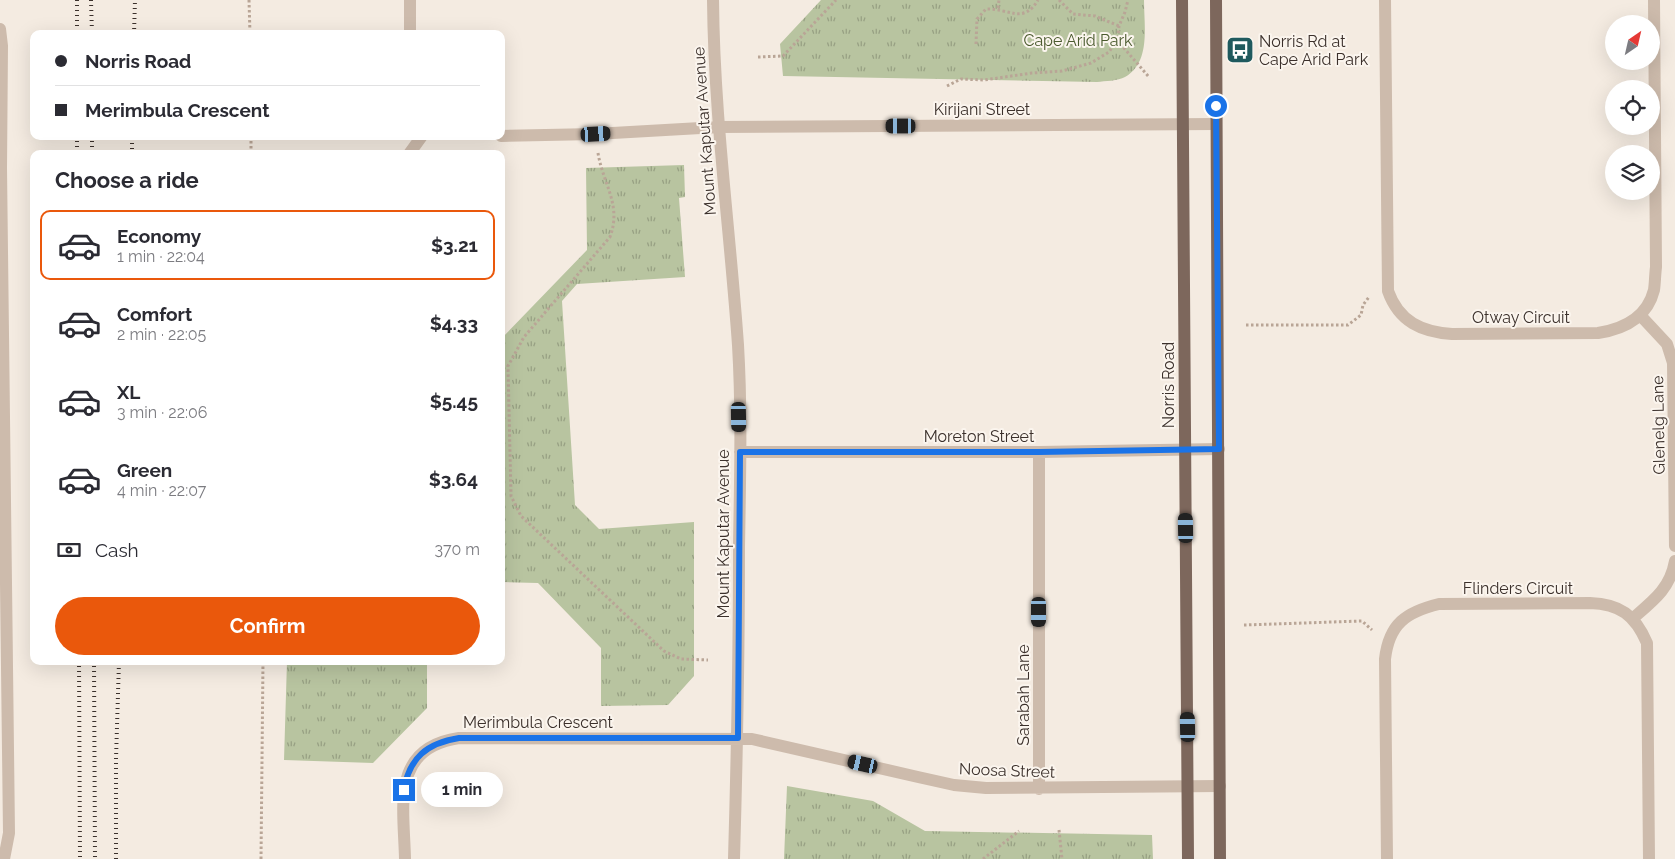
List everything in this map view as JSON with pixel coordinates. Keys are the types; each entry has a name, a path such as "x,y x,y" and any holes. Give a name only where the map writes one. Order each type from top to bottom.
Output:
{"main road":[{"name":"Norris Road","path":"1182,0 1188,859"},
{"path":"1216,0 1220,859"}],"street":[{"path":"410,0 410,30"},
{"name":"Mount Kaputar Avenue","path":"713,0 718,127 738,346 740,452 738,738 734,859"},
{"name":"Otway Circuit","path":"1385,0 1388,291 1398,310 1410,321 1436,333 1452,334 1598,333 1620,328 1640,315 1654,291 1656,267 1654,0"},
{"path":"0,29 2,46 0,168 9,833 4,859"},
{"name":"Kirijani Street","path":"505,136 596,134 718,127 1216,124"},
{"name":"Glenelg Lane","path":"1640,315 1667,344 1673,363 1675,546"},
{"name":"Moreton Street","path":"740,452 1039,452 1219,449"},
{"name":"Sarabah Lane","path":"1039,452 1039,789"},
{"path":"1632,619 1659,595 1668,584 1675,561"},
{"name":"Flinders Circuit","path":"1387,859 1385,660 1388,641 1400,622 1411,613 1439,604 1602,604 1612,606 1624,612 1632,619 1644,635 1648,652 1649,859"},
{"name":"Merimbula Crescent","path":"405,859 404,790 407,776 421,754 430,746 443,741 459,738 738,738"},
{"name":"Noosa Street","path":"738,738 752,739 954,785 1039,789 1220,786"}],"path":[{"path":"249,0 250,30"},
{"path":"758,57 783,56 836,0"},
{"path":"998,8 999,0"},
{"path":"976,44 977,19 986,9 998,8 1011,13 1024,14 1034,8 1038,0"},
{"path":"1059,0 1073,14 1095,16 1119,26"},
{"path":"947,86 961,79 984,80 1062,71 1091,63 1109,52 1117,40 1119,26 1126,12 1128,0"},
{"path":"1117,40 1149,77"},
{"path":"598,147 601,167 614,206 614,228 604,245 524,337 508,366 511,496 521,516 664,651 681,660 708,660"},
{"path":"1246,325 1348,325 1361,315 1367,297 1376,294"},
{"path":"1244,624 1362,621 1378,634"},
{"path":"261,859 263,665"},
{"path":"1059,830 1062,859"},
{"path":"983,859 1019,831"}],"green space":[{"name":"Cape Arid Park","path":"821,0 1144,0 1144,43 1139,62 1133,70 1125,77 1108,81 783,76 780,44"},
{"path":"684,165 685,197 679,198 685,277 577,284 562,301 575,505 599,529 694,522 694,676 668,705 601,706 601,648 538,583 505,582 505,335 587,250 586,168"},
{"path":"505,460 507,582 505,582"},
{"path":"287,665 427,665 427,708 373,763 284,760"},
{"path":"787,786 873,801 925,831 1152,835 1153,859 784,859"}],"railway":[{"path":"77,0 77,30"},
{"path":"91,0 92,30"},
{"path":"134,30 135,0"},
{"path":"77,140 77,150"},
{"path":"92,140 92,150"},
{"path":"132,140 132,150"},
{"path":"79,665 80,859"},
{"path":"94,665 95,859"},
{"path":"116,859 119,665"}],"place":[{"name":"Norris Rd at Cape Arid Park","path":"1240,50"}],"route":[{"path":"404,790 407,776 421,754 430,746 459,738 738,738 740,452 1039,452 1219,449 1216,106"}]}
